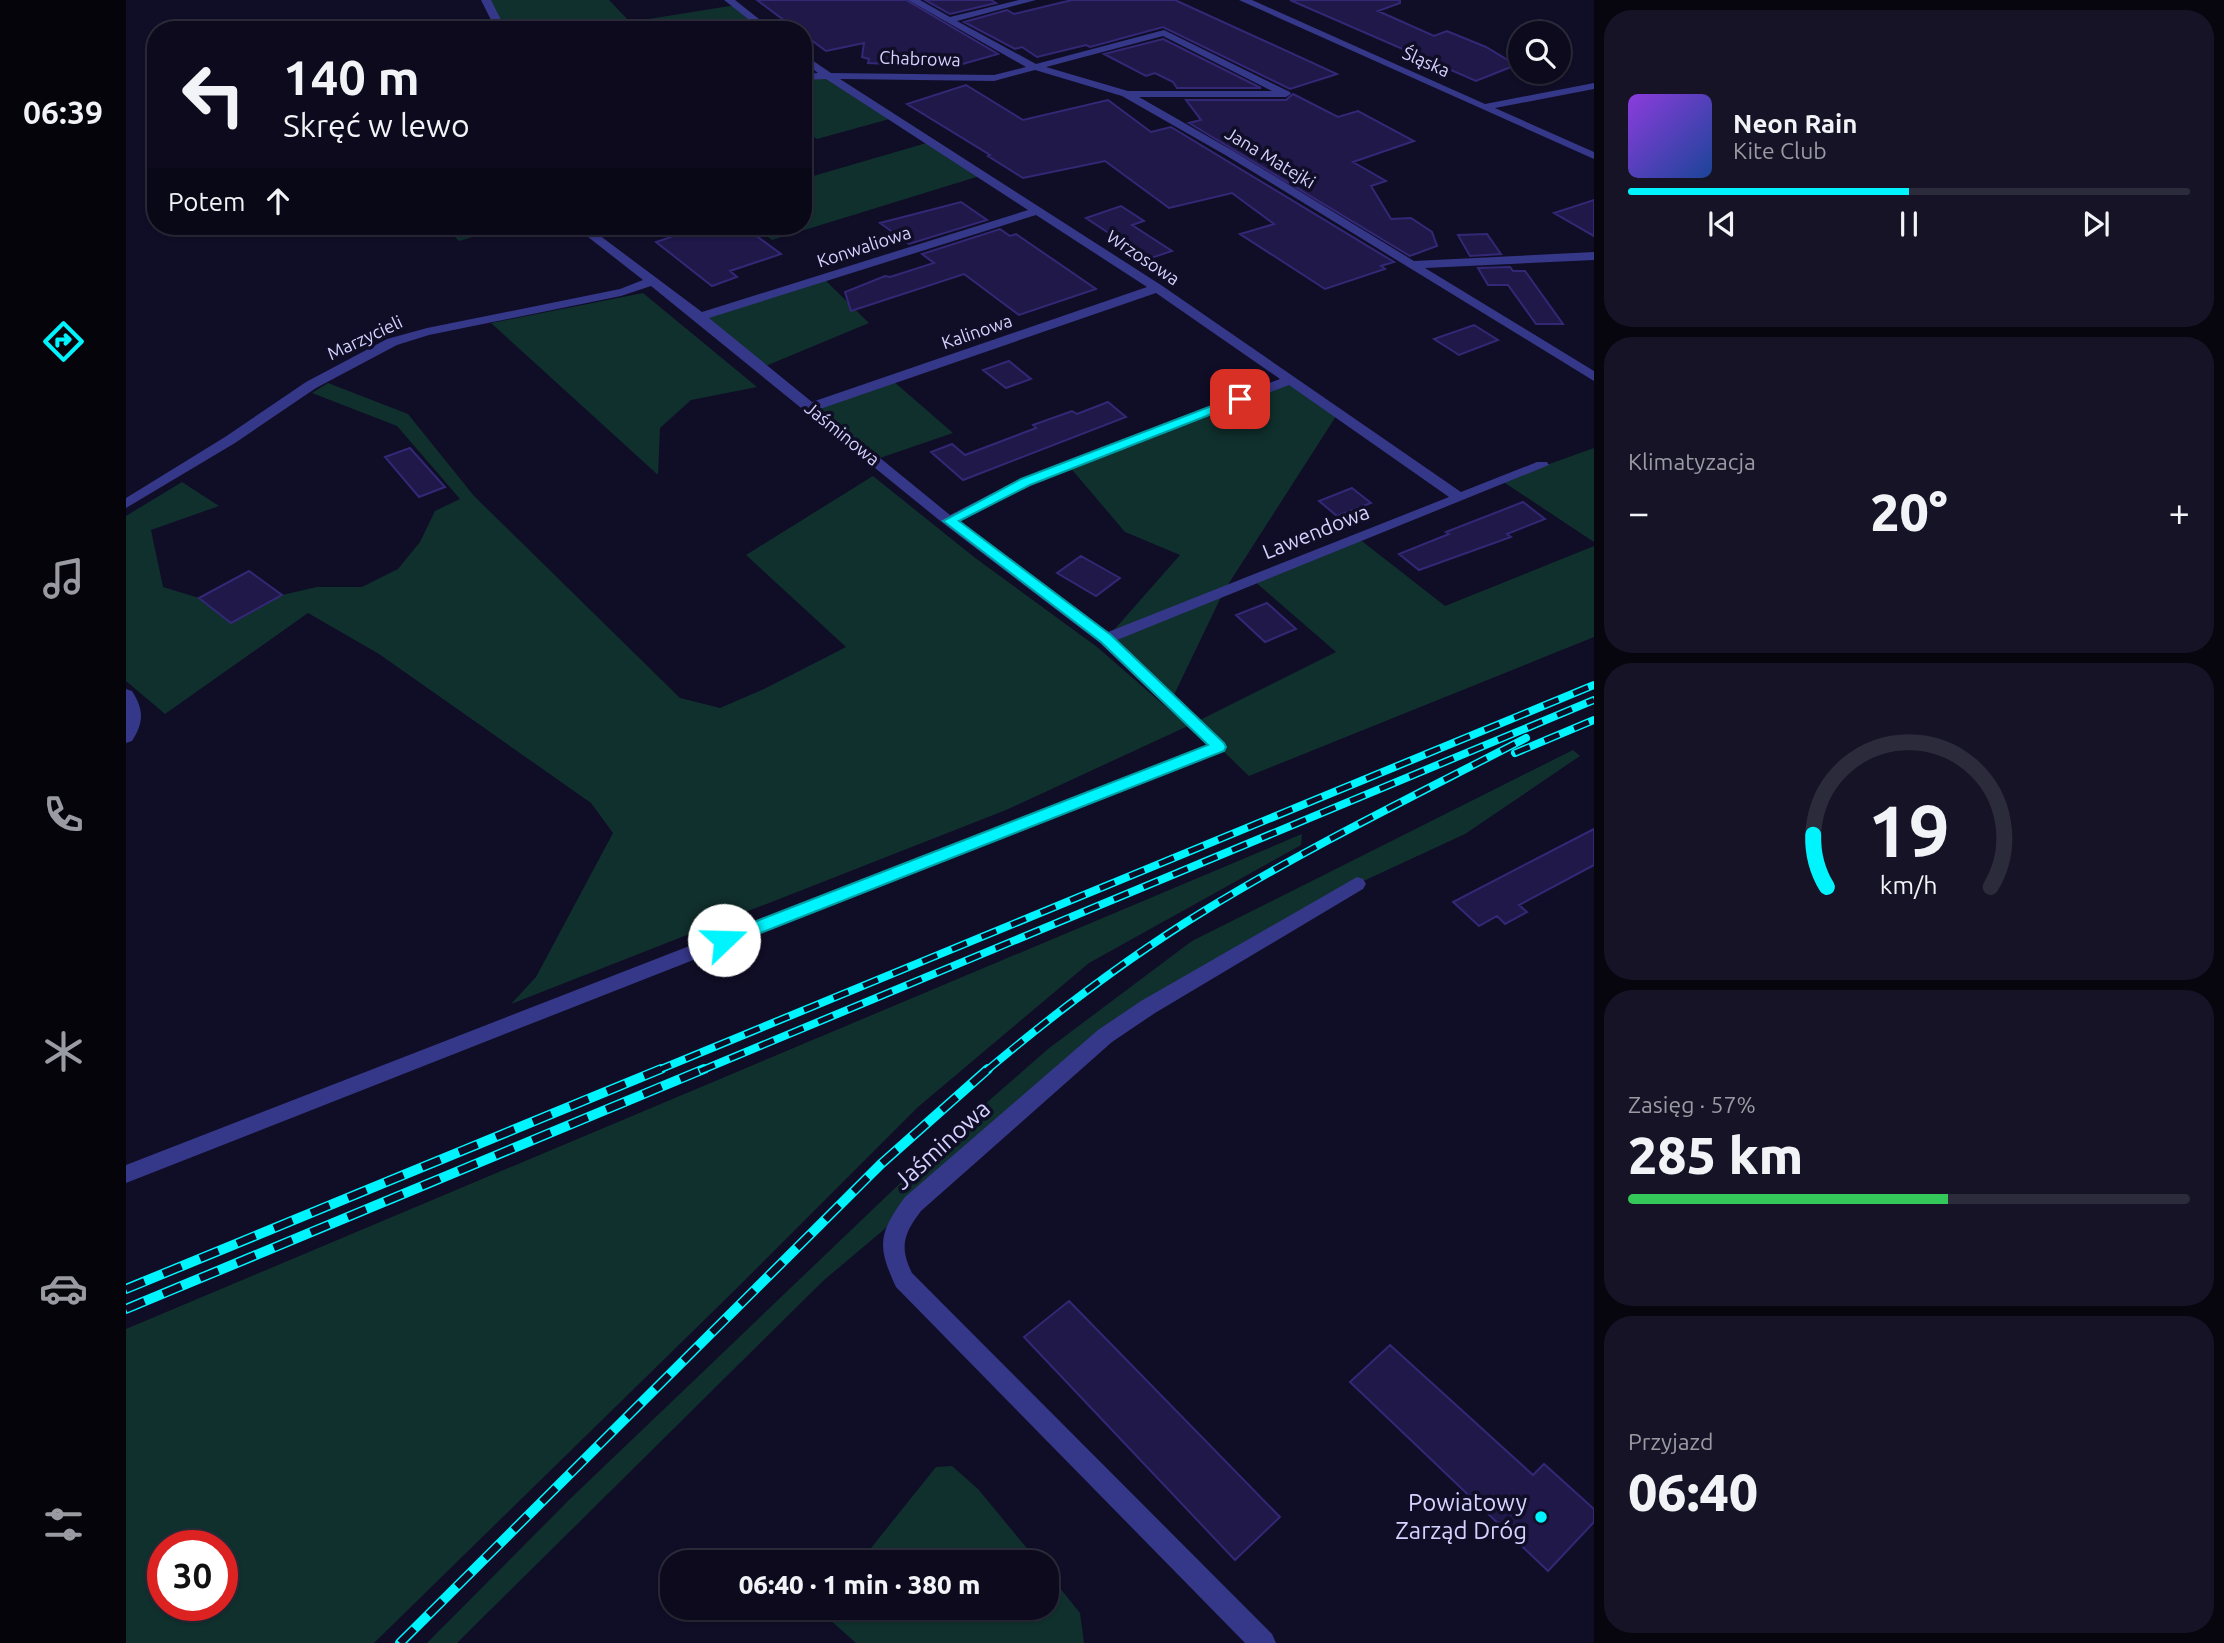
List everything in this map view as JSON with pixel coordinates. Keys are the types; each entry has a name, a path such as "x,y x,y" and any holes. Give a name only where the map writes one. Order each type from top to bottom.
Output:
{"street":[{"path":"486,0 496,21"},
{"path":"729,0 756,21"},
{"name":"Jana Matejki","path":"913,0 1034,67 1126,94 1231,154 1594,377"},
{"path":"948,20 1031,0"},
{"name":"Śląska","path":"1244,0 1594,156"},
{"name":"Chabrowa","path":"812,77 994,78 1164,33 1286,94 1126,94"},
{"name":"Wrzosowa","path":"812,64 1157,288 1459,497"},
{"path":"1485,107 1594,86"},
{"name":"Konwaliowa","path":"700,317 1039,210"},
{"name":"Jaśminowa","path":"126,1174 1219,747 1106,639 949,521 700,317 592,235"},
{"path":"1411,265 1594,256"},
{"name":"Marzycieli","path":"126,504 230,440 311,385 392,342 427,332 621,292 651,280"},
{"name":"Kalinowa","path":"809,408 1157,288"},
{"path":"949,521 1025,482 1290,380"},
{"name":"Lawendowa","path":"1106,639 1542,466"},
{"path":"126,695 135,712 134,726 126,737"},
{"name":"Jaśminowa","path":"1263,1643 904,1280 891,1255 895,1228 913,1204 1105,1036 1148,1007 1357,884"}],"green space":[{"path":"486,0 609,0 629,21 496,21"},
{"path":"736,5 756,21 636,21"},
{"path":"828,76 893,118 817,139 812,135 812,77"},
{"path":"930,142 983,175 812,228 812,176"},
{"path":"453,235 480,235 459,241"},
{"path":"765,235 788,235 772,240"},
{"path":"823,278 869,323 761,368 700,317"},
{"path":"643,293 757,387 691,400 660,428 658,475 491,323"},
{"path":"892,380 953,433 874,460 809,408"},
{"path":"1290,380 1338,413 1224,591 1171,701 1106,639 1180,555 1125,532 1068,465"},
{"path":"328,383 408,414 474,496 680,698 720,708 846,647 746,555 873,476 974,557 1097,647 1188,726 1006,810 511,1004 536,977 613,833 591,803 379,654 308,613 165,714 126,681 126,516 182,482 219,506 151,530 163,587 199,598 282,595 317,587 362,587 398,569 420,542 435,511 460,499 397,426 312,393"},
{"path":"1594,448 1594,542 1502,481"},
{"path":"1358,538 1445,606 1594,546 1594,637 1249,776 1194,723 1336,652 1253,580"},
{"path":"1573,750 1580,756 1465,834 1357,884 1148,1007 823,1281 457,1643 427,1643 571,1498 961,1125 1048,1049 1192,941"},
{"path":"1302,834 1301,845 1089,963 918,1107 374,1643 126,1643 126,1329"},
{"path":"952,1466 978,1489 1028,1550 869,1550 936,1467"},
{"path":"1059,1587 1080,1613 1084,1643 856,1643 830,1620 1059,1620"}],"building":[{"path":"757,0 906,0 998,54 952,67 868,63 869,59 862,57 864,43 826,51 812,41 812,21 785,21"},
{"path":"925,0 991,0 996,3 950,14"},
{"path":"1072,0 1175,0 1337,74 1290,89 1163,27 1090,47 1086,45 1037,57 1022,47 1015,49 964,22 1007,10 1014,14"},
{"path":"1290,0 1400,0 1400,3 1378,11 1434,36 1447,31 1486,47 1508,60 1508,68 1476,81"},
{"path":"1163,39 1261,88 1177,88 1173,82 1155,73 1146,76 1104,54"},
{"path":"966,85 1023,120 1108,100 1151,132 1171,127 1394,262 1381,266 1385,269 1325,289 1240,234 1274,224 1232,193 1169,208 1105,161 1023,178 907,104"},
{"path":"1293,94 1338,117 1358,111 1414,141 1353,162 1386,181 1371,186 1391,219 1411,218 1432,232 1437,246 1410,256 1189,123 1201,120 1186,100 1286,100"},
{"path":"1594,200 1594,236 1554,213"},
{"path":"961,202 987,220 909,244 880,223"},
{"path":"1121,206 1144,221 1132,225 1172,251 1148,259 1086,218"},
{"path":"1000,229 1010,236 1016,234 1096,289 1019,315 964,274 851,311 845,292 885,276 890,277 934,263 922,254"},
{"path":"1487,234 1501,254 1470,256 1458,235"},
{"path":"677,235 755,235 781,254 730,271 737,277 712,286 656,242"},
{"path":"1510,267 1513,271 1525,271 1563,324 1536,324 1508,285 1488,285 1478,268"},
{"path":"1474,325 1498,340 1459,355 1434,339"},
{"path":"1009,361 1031,379 1006,388 983,370"},
{"path":"1108,402 1126,417 963,480 931,452 952,444 965,455 1036,428 1033,425 1072,411 1077,414"},
{"path":"410,448 445,487 419,497 385,457"},
{"path":"1352,488 1371,503 1337,516 1319,501"},
{"path":"1523,502 1545,519 1507,534 1511,537 1419,570 1399,554 1449,534 1446,532"},
{"path":"1081,556 1120,578 1096,596 1057,573"},
{"path":"249,571 282,595 231,623 199,598"},
{"path":"1267,603 1296,629 1265,642 1236,615"},
{"path":"1594,829 1594,865 1519,905 1527,912 1505,924 1497,916 1479,926 1453,902"},
{"path":"1069,1301 1280,1517 1235,1560 1024,1337"},
{"path":"1390,1345 1533,1475 1544,1464 1594,1509 1594,1522 1548,1571 1350,1382"}],"railway":[{"path":"656,1071 1594,685"},
{"path":"700,1071 1594,700"},
{"path":"1515,753 1594,720"},
{"path":"986,1071 1092,987 1204,911 1323,843 1526,738"},
{"path":"126,1289 661,1069"},
{"path":"126,1309 704,1069"},
{"path":"400,1643 881,1164 988,1069"}],"place":[{"name":"Powiatowy Zarząd Dróg","path":"1541,1517"}],"route":[{"path":"724,940 1219,747 1106,639 949,521 1025,482 1240,399"}]}
